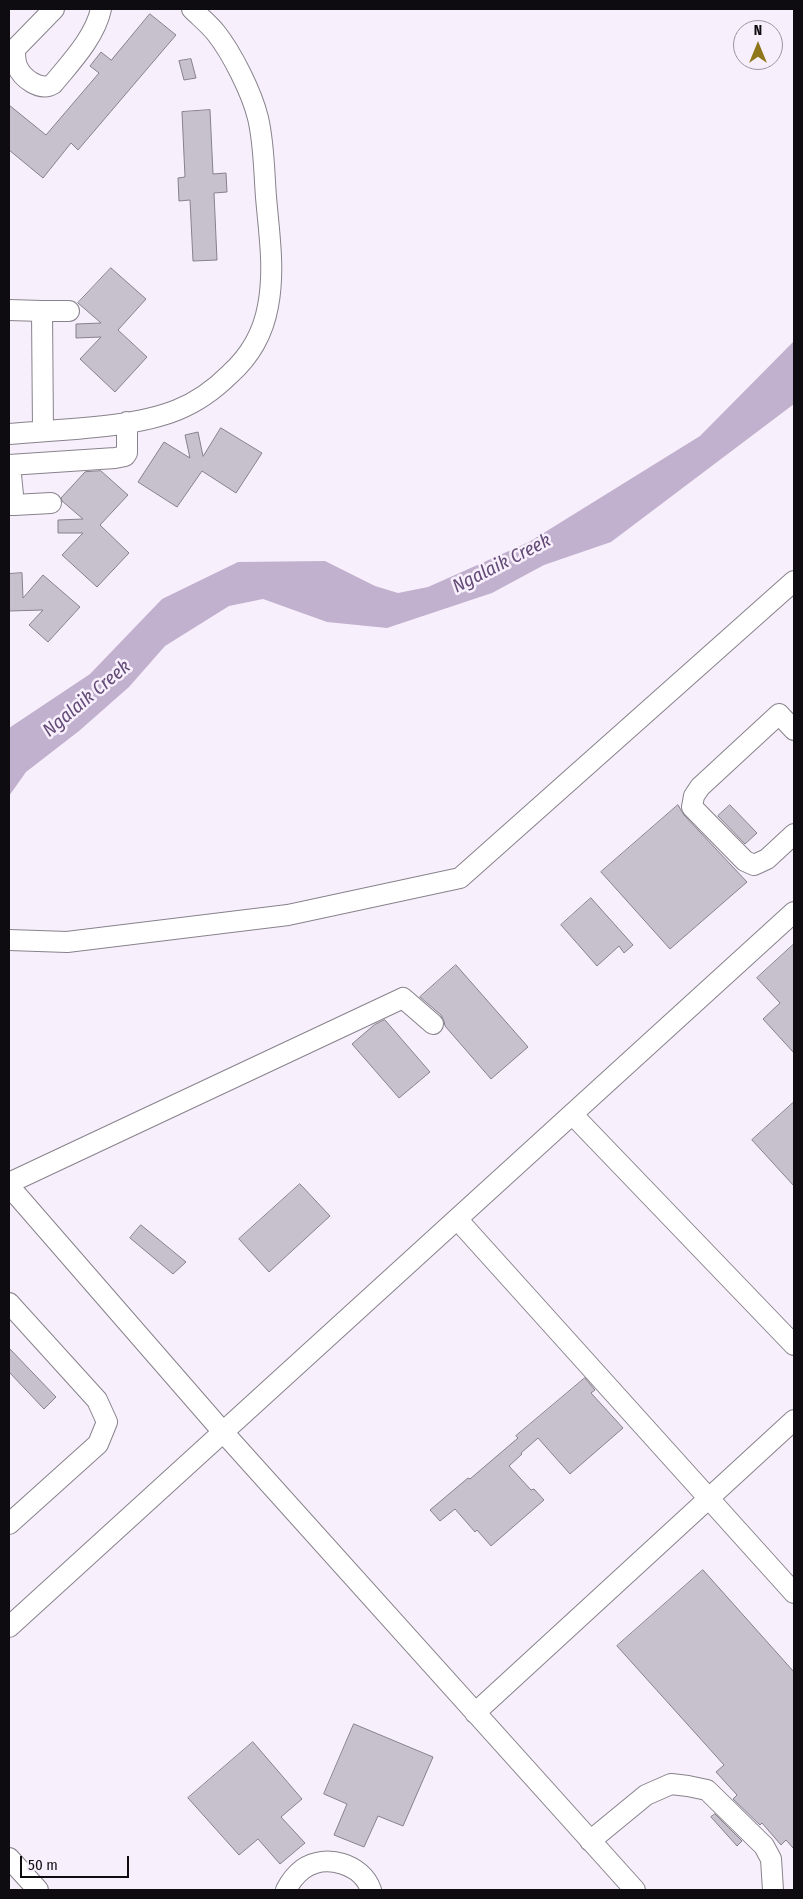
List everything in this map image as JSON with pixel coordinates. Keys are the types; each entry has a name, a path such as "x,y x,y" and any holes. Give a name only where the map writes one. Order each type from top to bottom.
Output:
{"street":[{"path":"54,9 15,49 16,65 24,78 42,87 49,87 53,84 70,63 97,26 101,9"},
{"path":"9,434 127,422 177,410 199,399 220,384 246,360 260,334 268,306 272,268 263,152 258,118 249,91 234,62 216,34 192,9"},
{"path":"9,310 69,312"},
{"path":"42,312 43,431"},
{"path":"51,503 11,505 9,465 124,456 127,453 127,422"},
{"path":"9,940 67,942 288,915 460,878 794,581"},
{"path":"794,730 779,714 700,787 694,796 692,807 745,861 754,866 767,859 794,834"},
{"path":"9,1626 794,912"},
{"path":"432,1024 403,998 9,1185 223,1432 635,1890"},
{"path":"572,1114 794,1345"},
{"path":"457,1219 794,1593"},
{"path":"9,1303 97,1400 107,1422 98,1444 9,1524"},
{"path":"475,1713 794,1420"},
{"path":"590,1842 646,1795 671,1784 707,1790 764,1846 771,1860 773,1890"},
{"path":"9,1858 38,1890"},
{"path":"286,1890 292,1878 304,1868 318,1862 333,1861 348,1865 360,1873 372,1890"}],"water":[{"name":"Ngalaik Creek","path":"794,341 794,404 611,542 544,565 492,593 387,628 327,622 263,599 229,606 165,646 129,687 79,731 26,772 9,796 9,728 90,674 162,599 238,562 325,561 375,586 398,593 428,587 529,542 700,436"}],"building":[{"path":"150,14 176,35 78,150 71,143 43,178 9,150 9,105 46,135 99,73 90,66 101,52 111,60"},
{"path":"191,59 196,78 184,80 179,61"},
{"path":"210,110 213,174 226,173 227,192 214,193 217,260 193,261 190,200 179,201 178,178 185,177 182,112"},
{"path":"111,268 146,299 118,330 147,357 115,392 80,359 101,337 76,338 76,324 101,323 78,303"},
{"path":"221,428 262,453 236,493 202,471 177,507 138,482 164,442 190,458 185,435 198,432 203,456"},
{"path":"101,471 128,495 100,525 129,553 97,587 62,555 83,533 58,533 58,520 83,519 61,498 85,472"},
{"path":"22,573 23,598 43,575 80,607 48,642 29,625 43,610 9,611 9,574"},
{"path":"678,805 684,815 747,882 670,949 601,872"},
{"path":"730,805 757,833 745,844 718,816"},
{"path":"591,898 633,945 624,953 619,946 597,966 561,925"},
{"path":"794,944 794,1053 763,1019 780,1003 757,978"},
{"path":"456,965 528,1047 491,1079 445,1026 441,1015 420,997"},
{"path":"385,1020 430,1072 399,1098 352,1044 374,1025"},
{"path":"794,1102 794,1186 752,1140"},
{"path":"300,1184 330,1216 269,1272 239,1239"},
{"path":"141,1225 186,1262 173,1274 130,1238"},
{"path":"9,1348 56,1397 44,1409 9,1372"},
{"path":"585,1378 595,1390 591,1393 623,1428 570,1474 538,1438 521,1453 509,1466 531,1490 534,1489 544,1500 491,1546 477,1530 475,1532 455,1509 440,1521 430,1510 468,1478 470,1479 518,1438 516,1436"},
{"path":"703,1570 794,1672 794,1849 786,1840 781,1845 762,1823 760,1825 733,1799 737,1795 716,1772 724,1765 617,1646"},
{"path":"354,1724 433,1757 403,1826 378,1816 364,1847 334,1835 347,1804 324,1794"},
{"path":"253,1742 302,1799 281,1817 305,1843 280,1864 258,1839 239,1855 188,1798"},
{"path":"715,1814 742,1841 737,1846 711,1817"}]}
